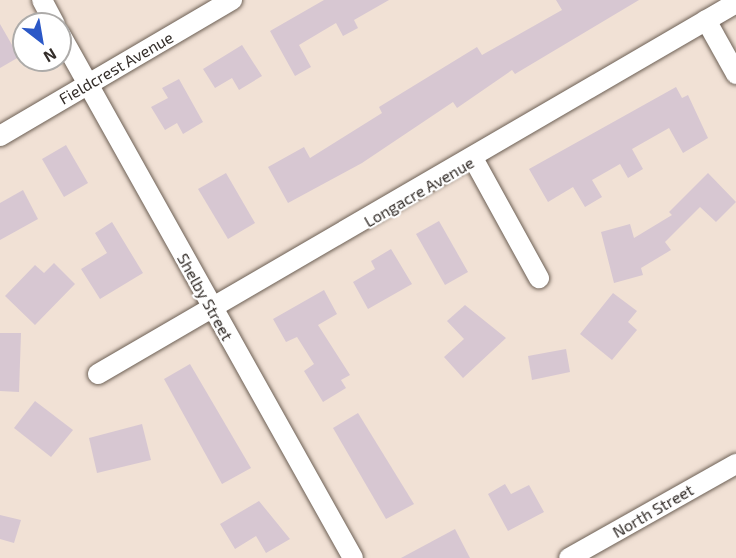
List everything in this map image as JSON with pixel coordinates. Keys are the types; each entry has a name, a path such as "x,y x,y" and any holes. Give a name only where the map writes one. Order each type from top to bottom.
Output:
{"street":[{"name":"Fieldcrest Avenue","path":"0,136 232,0"},
{"name":"Longacre Avenue","path":"98,374 474,160 736,3"},
{"path":"706,20 736,74"},
{"name":"Shelby Street","path":"72,56 212,311 353,558"},
{"path":"474,160 539,278"},
{"name":"North Street","path":"569,558 736,464"}],"building":[{"path":"324,0 389,0 354,20 358,28 343,36 336,23 299,45 311,67 295,76 270,31"},
{"path":"556,0 639,0 515,74 512,70 457,108 453,102 362,163 288,203 268,167 304,147 310,158 382,113 379,107 477,47 482,55 562,10"},
{"path":"0,24 12,45 12,61 0,68"},
{"path":"242,45 262,76 239,90 232,78 215,88 203,69"},
{"path":"179,79 203,122 183,134 177,123 165,130 151,107 168,98 162,88"},
{"path":"676,87 682,98 688,95 708,138 683,153 669,128 632,149 643,169 628,178 620,164 592,180 602,197 585,207 573,187 548,202 529,169"},
{"path":"66,145 88,183 64,197 42,159"},
{"path":"226,173 255,223 228,239 198,189"},
{"path":"708,173 736,202 716,222 700,207 665,242 671,250 641,268 643,275 614,283 601,232 630,224 634,238 672,215 669,212"},
{"path":"23,190 38,219 0,240 0,203"},
{"path":"439,221 468,272 445,285 416,234"},
{"path":"112,222 143,273 100,299 81,269 107,253 95,233"},
{"path":"391,249 412,284 368,309 353,282 375,269 371,261"},
{"path":"54,263 75,284 35,325 5,296 35,265 44,273"},
{"path":"324,290 337,314 318,325 350,375 341,380 346,388 323,402 304,371 314,364 297,337 286,342 273,319"},
{"path":"613,293 637,311 628,322 637,330 612,360 580,334"},
{"path":"465,305 506,338 463,378 444,357 464,339 447,321"},
{"path":"0,333 21,333 19,392 0,391"},
{"path":"566,349 570,372 532,380 528,356"},
{"path":"190,364 251,468 222,484 164,379"},
{"path":"35,401 73,430 51,457 14,428"},
{"path":"358,413 414,504 386,519 333,428"},
{"path":"142,424 151,460 97,473 89,438"},
{"path":"505,484 511,494 529,485 544,512 508,531 488,494"},
{"path":"259,501 290,539 266,553 256,536 235,549 220,524"},
{"path":"0,515 21,520 14,543 0,539"},
{"path":"455,529 470,558 401,558"}]}
